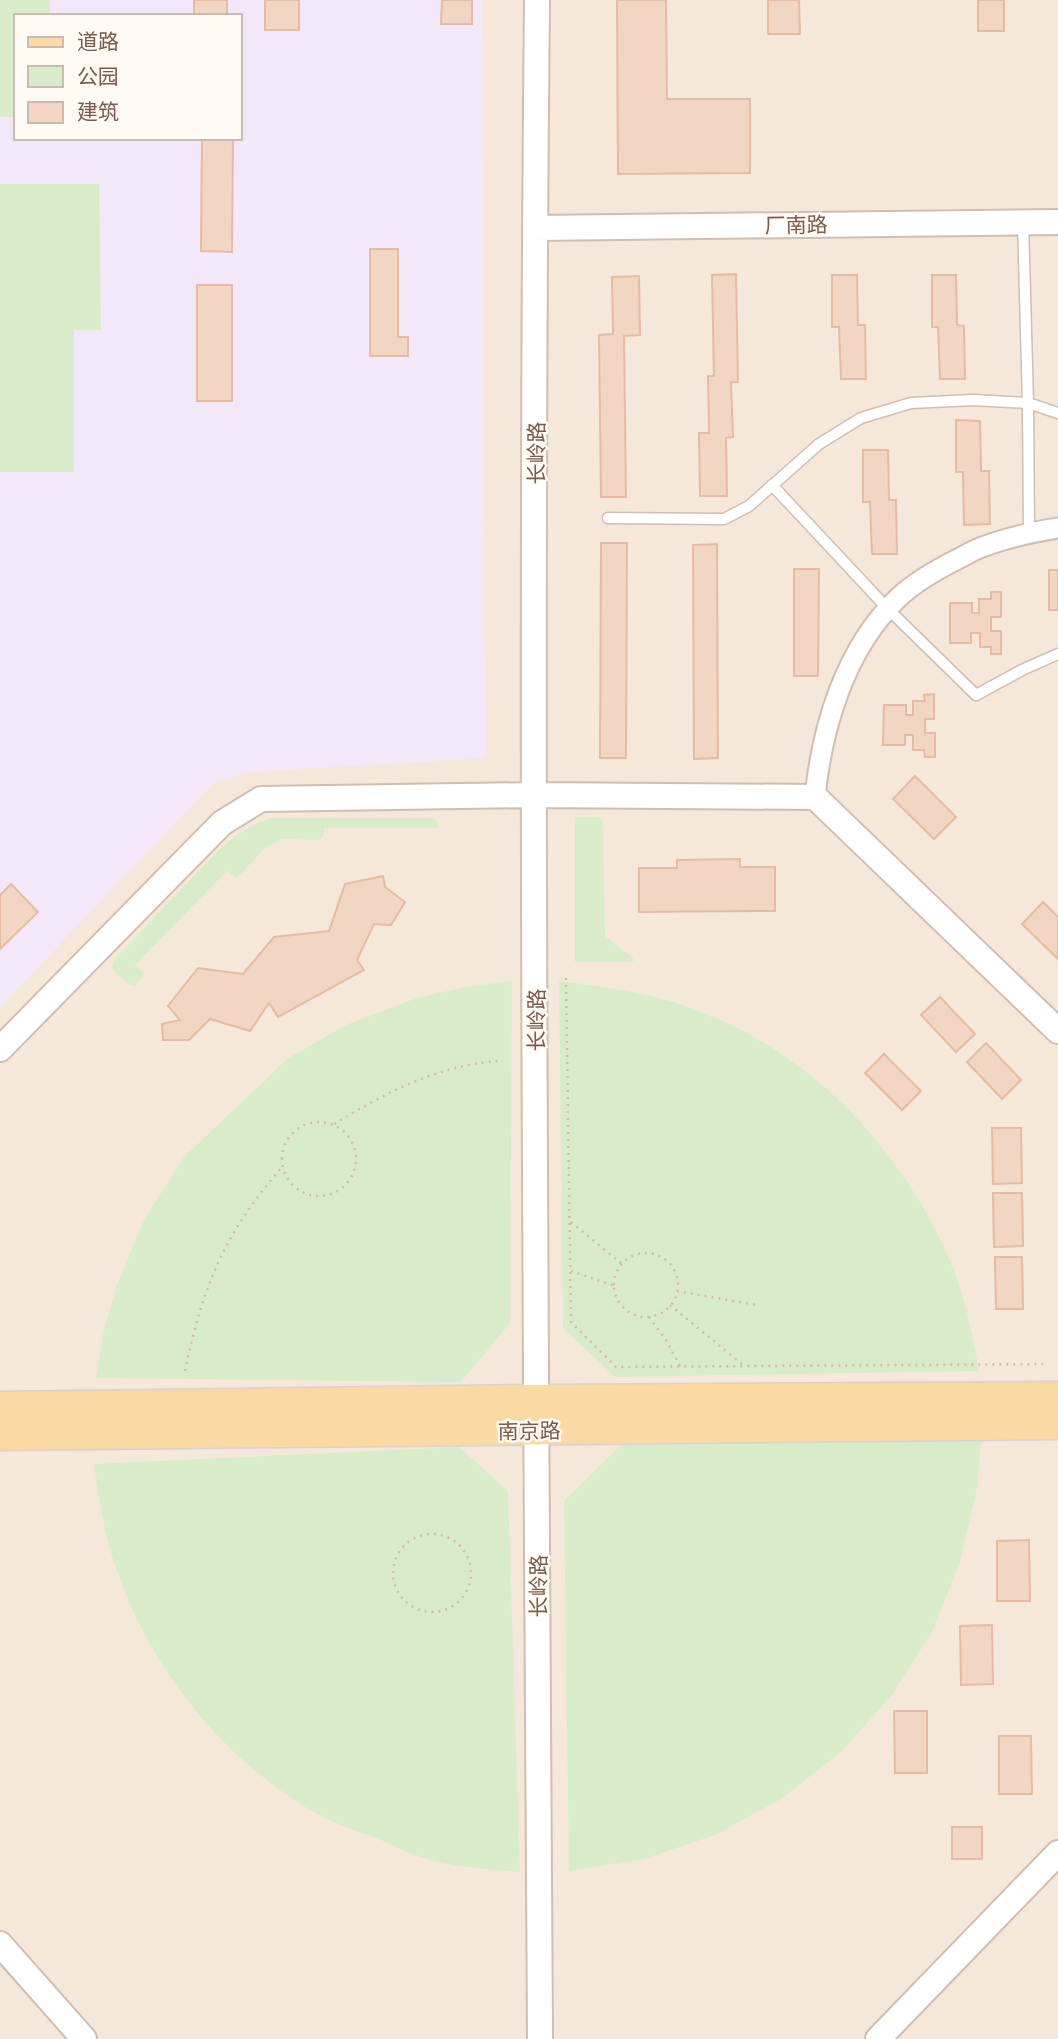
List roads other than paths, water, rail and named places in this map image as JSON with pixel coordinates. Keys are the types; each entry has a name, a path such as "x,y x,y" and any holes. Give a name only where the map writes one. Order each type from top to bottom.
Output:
{"main road":[{"name":"南京路","path":"0,1408 536,1400 1058,1397"},
{"name":"南京路","path":"0,1435 1058,1424"}],"street":[{"name":"长岭路","path":"537,0 535,795 540,2039"},
{"name":"厂南路","path":"535,228 1058,222"},
{"path":"815,797 822,749 845,677 870,630 888,609 899,597 938,569 982,546 1058,528"},
{"path":"0,1049 222,823 261,799 535,795 815,797 1058,1031"},
{"path":"878,2039 1058,1853"},
{"path":"0,1945 84,2039"}],"lane":[{"path":"1023,221 1028,533"},
{"path":"608,518 724,519 749,506 819,443 861,418 911,403 973,400 1028,403 1058,413"},
{"path":"772,485 888,609 976,695 1058,654"}]}
